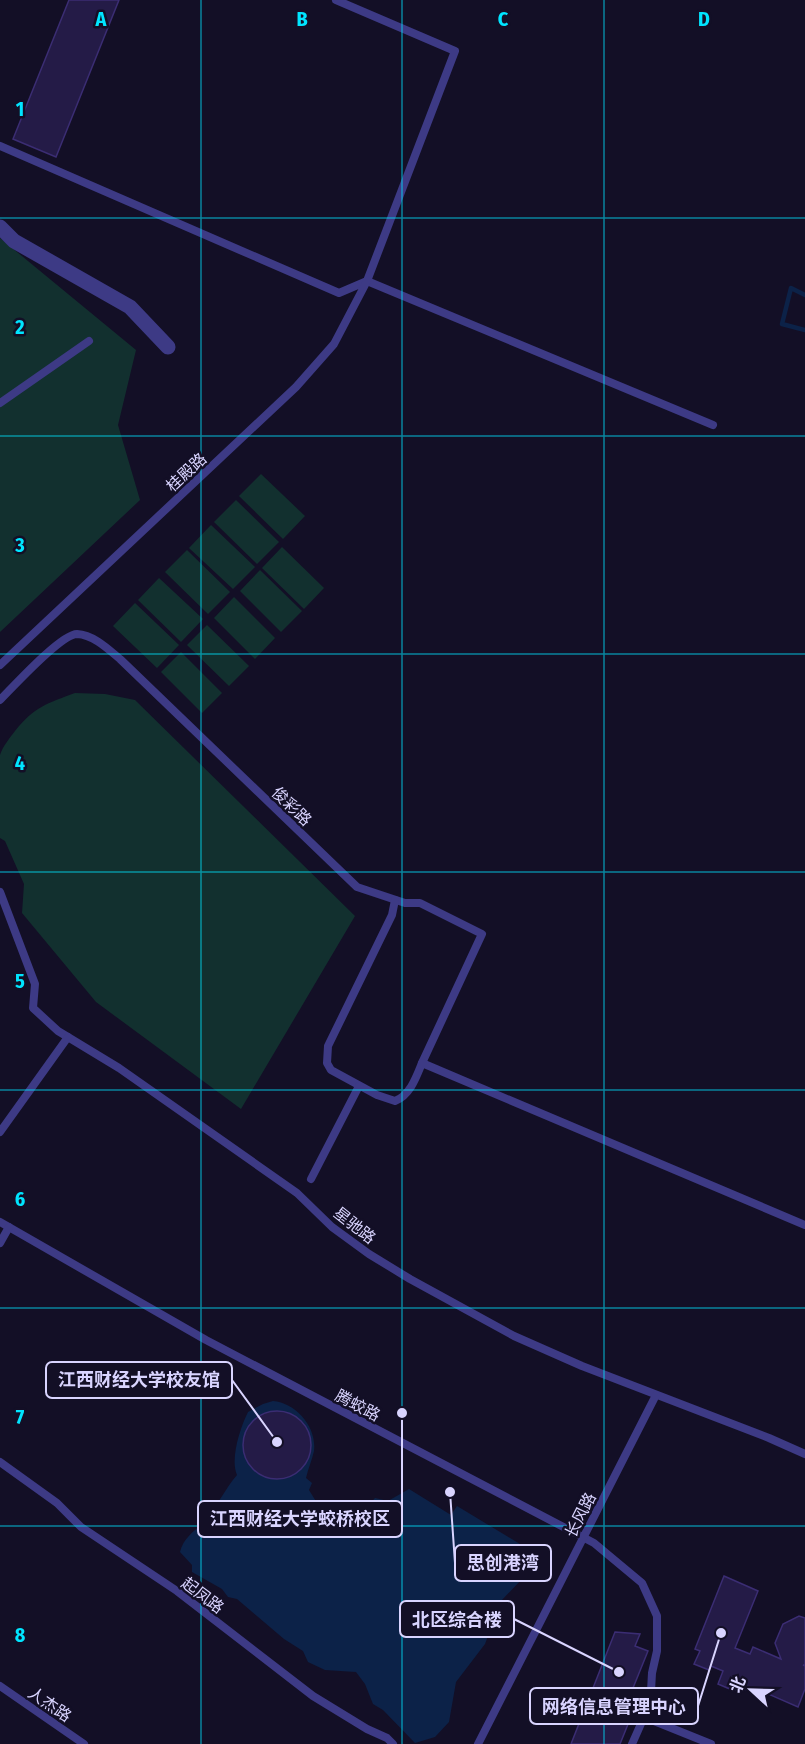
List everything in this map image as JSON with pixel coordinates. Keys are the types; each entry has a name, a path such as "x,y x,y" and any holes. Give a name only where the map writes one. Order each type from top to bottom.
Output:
{"street":[{"path":"0,226 14,242 130,307 168,347"}],"lane":[{"name":"桂殿路","path":"0,665 296,387 334,344 368,280 455,51 336,0"},
{"path":"0,146 339,293 368,280 713,425"},
{"path":"0,403 89,341"},
{"name":"俊彩路","path":"0,700 59,642 74,634 88,636 120,659 357,887 405,903 420,903 482,934 422,1063"},
{"name":"星驰路","path":"0,892 35,984 33,1008 58,1031 119,1068 297,1193 332,1227 390,1267 514,1336 805,1454"},
{"path":"395,900 392,915 328,1046 327,1063 331,1070 359,1086 395,1101 403,1098 422,1063 805,1225"},
{"path":"0,1132 68,1036"},
{"path":"311,1179 359,1086"},
{"name":"腾蛟路","path":"0,1222 206,1340 594,1543 642,1583 657,1616 657,1651 651,1691 645,1717 632,1744"},
{"path":"0,1243 9,1227"},
{"name":"长风路","path":"478,1744 656,1395"},
{"name":"起凤路","path":"0,1462 57,1503 81,1527 177,1591 313,1696 367,1729 387,1738 393,1744"},
{"name":"人杰路","path":"0,1686 84,1744"},
{"path":"645,1717 711,1744"}],"green space":[{"path":"0,238 136,350 118,425 140,500 0,632"},
{"path":"261,474 305,516 283,539 239,496"},
{"path":"236,500 279,542 257,564 214,522"},
{"path":"211,525 255,567 233,589 189,548"},
{"path":"282,547 324,588 304,609 262,568"},
{"path":"187,550 230,592 208,614 165,572"},
{"path":"260,570 302,611 281,632 240,591"},
{"path":"159,578 203,619 181,642 138,600"},
{"path":"234,597 275,638 255,659 214,618"},
{"path":"135,603 179,645 157,668 113,626"},
{"path":"207,625 249,666 229,686 187,645"},
{"path":"181,652 222,693 202,713 161,672"},
{"path":"75,693 105,694 135,700 355,916 241,1109 96,1002 22,913 24,884 5,841 0,838 0,755 8,740 35,711"}],"water":[{"path":"273,1401 290,1406 297,1411 312,1433 314,1451 306,1478 312,1483 309,1490 317,1503 342,1512 365,1509 375,1498 388,1501 409,1489 451,1515 457,1506 520,1544 513,1557 524,1566 523,1578 501,1601 485,1644 456,1682 449,1722 435,1737 415,1743 383,1710 373,1704 365,1684 356,1672 325,1670 308,1662 303,1651 284,1639 237,1599 228,1597 222,1589 192,1572 192,1565 180,1552 187,1538 210,1514 237,1475 235,1452 248,1412"}],"building":[{"path":"69,0 119,0 56,157 13,139"},
{"path":"270,1411 284,1411 296,1416 306,1426 311,1445 306,1464 296,1474 284,1479 270,1479 258,1474 248,1464 243,1452 243,1438 248,1426 258,1416"},
{"path":"724,1576 758,1591 735,1648 750,1654 753,1647 781,1659 775,1643 783,1624 799,1616 805,1618 805,1665 803,1665 805,1666 805,1689 798,1707 757,1689 732,1690 718,1684 723,1671 711,1666 709,1670 694,1664 700,1651 695,1649"},
{"path":"615,1632 640,1634 635,1646 648,1651 631,1693 639,1697 620,1744 571,1744"}],"waterway":[{"path":"805,295 791,288 782,324 805,330"}],"place":[{"name":"江西财经大学蛟桥校区","path":"402,1413"},
{"name":"江西财经大学校友馆","path":"277,1442"},
{"name":"思创港湾","path":"450,1492"},
{"name":"网络信息管理中心","path":"721,1633"},
{"name":"北区综合楼","path":"619,1672"}]}
